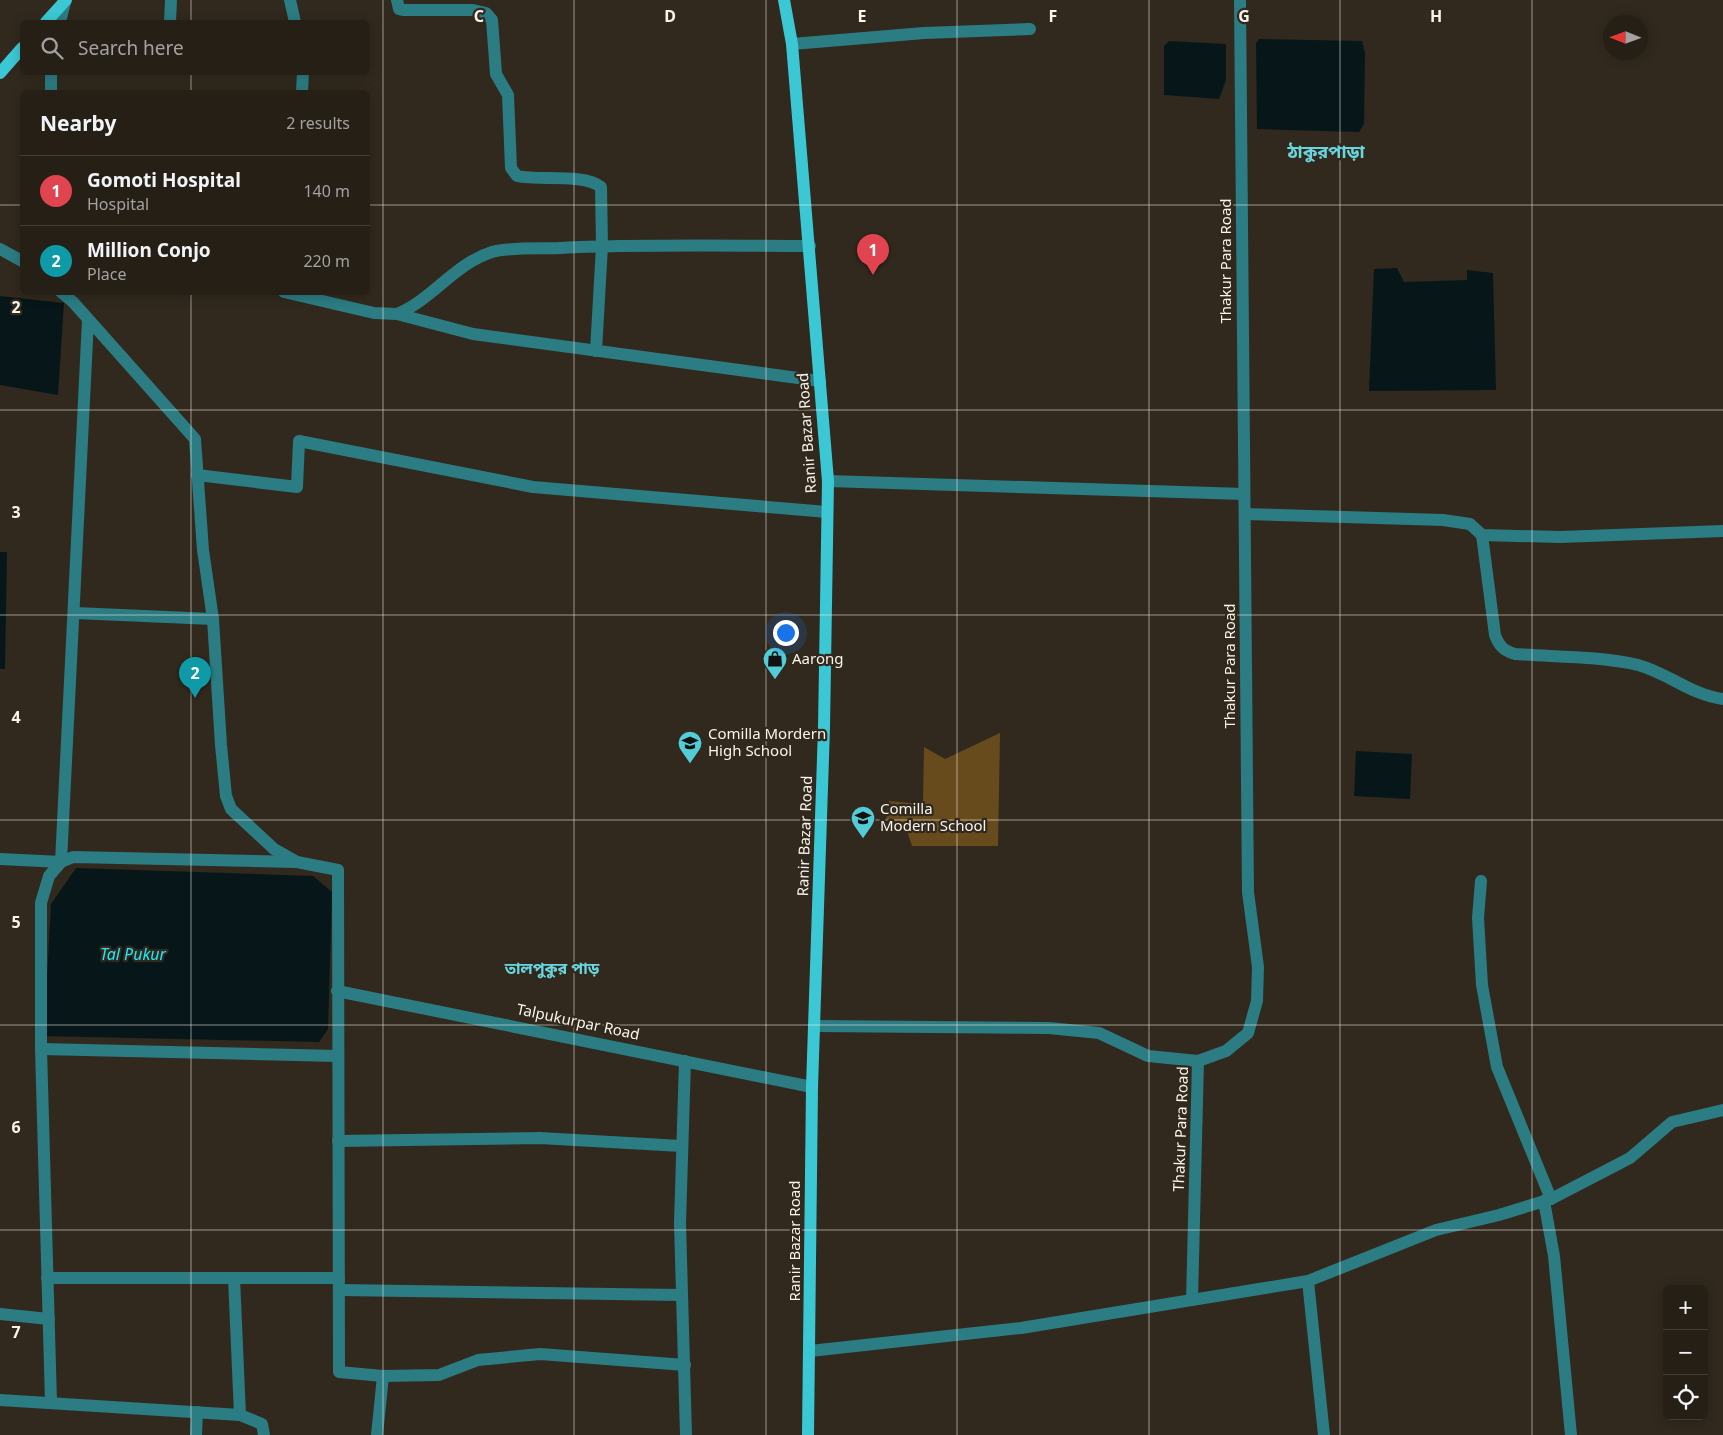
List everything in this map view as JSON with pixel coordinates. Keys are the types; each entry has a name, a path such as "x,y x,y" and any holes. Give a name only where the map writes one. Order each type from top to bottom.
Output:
{"main road":[{"name":"Ranir Bazar Road","path":"784,0 792,44 828,481 824,718 812,1087 808,1435"},
{"path":"48,20 65,1"},
{"path":"0,73 20,50"}],"street":[{"path":"170,20 171,0"},
{"path":"290,0 295,20"},
{"path":"397,0 399,10 472,10 486,13 492,20 496,74 508,96 511,168 517,176 584,180 596,183 601,187 602,246 596,351"},
{"name":"Thakur Para Road","path":"1192,1300 1198,1061 1226,1051 1248,1033 1257,1001 1258,967 1248,892 1240,0"},
{"path":"60,20 65,1"},
{"path":"792,44 924,34 1030,29"},
{"path":"51,75 51,90"},
{"path":"302,90 303,75"},
{"path":"397,314 410,308 467,263 494,251 602,246 810,246"},
{"path":"0,249 20,260"},
{"path":"64,295 195,439 203,550 214,619 226,796 231,809 246,823 274,848 297,862"},
{"path":"294,295 374,313 397,314 472,334 820,381"},
{"path":"61,862 75,613 88,320"},
{"path":"197,475 297,487 299,441 533,487 827,512"},
{"path":"828,481 1244,494"},
{"path":"1245,514 1444,520 1470,524 1482,535 1496,635 1498,644 1506,651 1515,654 1608,660 1639,666 1706,697 1723,699"},
{"path":"1482,535 1560,537 1723,531"},
{"path":"75,613 214,619"},
{"path":"51,1402 41,1049 40,903 49,876 61,862 73,856 297,862 338,870 339,1372 383,1376 439,1375 478,1360 540,1354 685,1365"},
{"path":"0,859 61,862"},
{"path":"1481,881 1478,918 1482,986 1497,1067 1548,1200 1570,1435"},
{"name":"Talpukurpar Road","path":"337,991 812,1087"},
{"path":"815,1026 1049,1028 1099,1033 1148,1056 1198,1061"},
{"path":"41,1049 337,1056"},
{"path":"685,1061 681,1146 681,1295 686,1435"},
{"path":"810,1351 1021,1328 1308,1281 1436,1230 1548,1200 1630,1158 1672,1122 1723,1110"},
{"path":"338,1141 540,1138 681,1146"},
{"path":"47,1278 234,1278 339,1284 681,1295"},
{"path":"234,1278 240,1415"},
{"path":"1308,1281 1324,1435"},
{"path":"0,1314 49,1319"},
{"path":"376,1435 383,1376"},
{"path":"0,1400 240,1415 262,1424 264,1435"},
{"path":"196,1435 197,1412"}],"shaded area":[{"path":"1000,733 998,846 912,846 905,825 886,819 889,801 923,804 924,747 945,759"}],"water":[{"path":"1259,39 1362,41 1365,53 1364,124 1359,132 1257,129 1256,43"},
{"path":"1169,41 1226,44 1226,80 1219,99 1164,95 1164,46"},
{"path":"1397,268 1404,282 1467,280 1467,270 1493,273 1496,390 1369,391 1374,269"},
{"path":"0,296 64,303 58,395 0,385"},
{"path":"0,552 7,552 5,669 0,669"},
{"path":"1356,751 1412,754 1410,799 1354,796"},
{"name":"Tal Pukur","path":"76,868 313,876 332,892 328,1029 319,1042 44,1036 51,904"}],"place":[{"name":"Gomoti Hospital","path":"873,275"},
{"name":"Aarong","path":"775,680"},
{"name":"Million Conjo","path":"195,698"},
{"name":"Comilla Mordern High School","path":"690,764"},
{"name":"Comilla Modern School","path":"863,839"}],"district":[{"name":"ঠাকুরপাড়া","path":"1326,152"},
{"name":"তালপুকুর পাড়","path":"552,968"}]}
